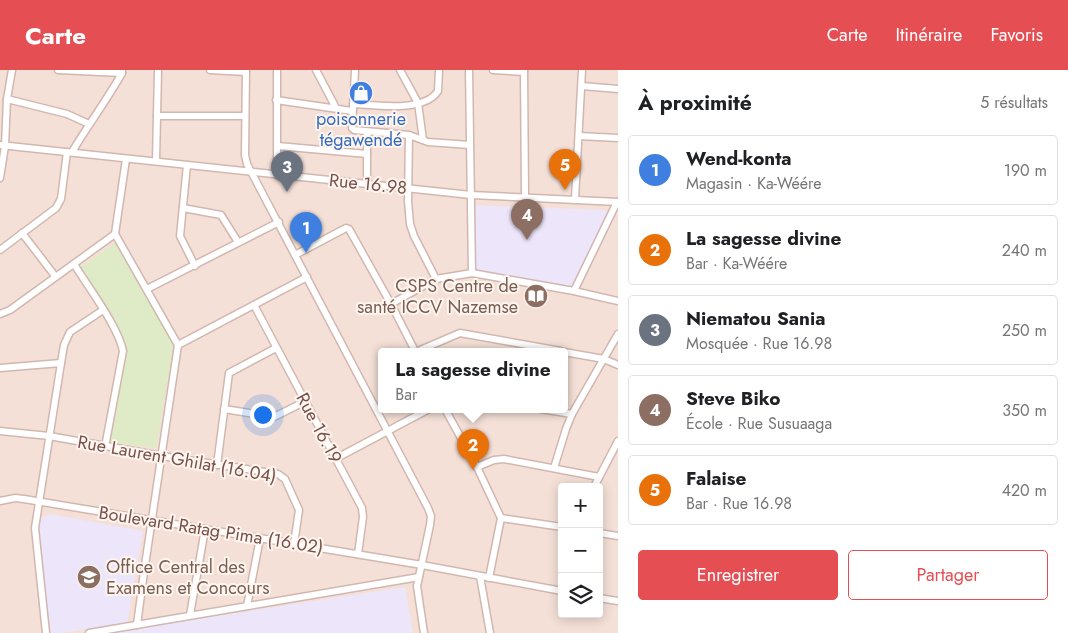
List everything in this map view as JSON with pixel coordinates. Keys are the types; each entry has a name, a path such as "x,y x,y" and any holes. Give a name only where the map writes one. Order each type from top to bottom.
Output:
{"street":[{"path":"0,178 3,114 12,70"},
{"path":"0,250 56,208 61,199 70,152 110,94 122,72 59,70"},
{"path":"156,161 158,70"},
{"path":"210,70 246,71 245,156 251,172 378,412"},
{"path":"277,70 278,175"},
{"path":"316,70 336,108"},
{"path":"355,70 352,107 352,128 354,130 409,135 423,140 470,145"},
{"path":"276,100 336,108 399,106 418,103 432,97 438,91 439,70"},
{"path":"469,70 472,273"},
{"path":"493,70 524,71 525,197"},
{"path":"576,199 582,70"},
{"path":"400,71 418,103 423,140"},
{"path":"582,86 618,89"},
{"path":"7,99 67,114 89,124"},
{"path":"157,116 245,116"},
{"path":"367,132 367,183"},
{"path":"409,135 408,201 410,224 414,236 436,279"},
{"path":"579,136 618,138"},
{"name":"Rue 16.98","path":"2,146 470,195 618,202"},
{"path":"278,146 367,154"},
{"path":"126,159 115,234 178,345 137,625"},
{"path":"187,165 180,236 195,266"},
{"path":"574,291 618,202"},
{"path":"183,208 221,215 238,242"},
{"path":"147,289 279,222"},
{"path":"295,254 348,228 392,304 414,348"},
{"path":"22,233 55,276"},
{"path":"0,314 10,310 115,234"},
{"path":"74,264 122,343 124,351 105,447"},
{"path":"392,304 436,279 472,273 618,300"},
{"path":"178,345 307,277"},
{"name":"Rue 16.19","path":"254,305 364,512 358,554"},
{"path":"46,633 35,528 64,345 70,332 103,310"},
{"path":"424,348 456,335 466,334 541,348"},
{"path":"554,468 572,414 618,334"},
{"path":"216,465 229,373 276,348"},
{"path":"568,353 604,359 618,365"},
{"path":"0,368 61,363"},
{"path":"224,409 274,417 306,401"},
{"path":"379,413 431,516 419,577 418,598 424,633"},
{"path":"335,459 422,413"},
{"path":"446,413 478,467 501,518 490,578"},
{"path":"566,413 572,414"},
{"name":"Rue Laurent Ghilat (16.04)","path":"0,431 49,436 105,447 278,474 284,479 299,510 294,544"},
{"path":"596,483 618,441"},
{"path":"478,467 499,459 599,477"},
{"name":"Boulevard Ratag Pima (16.02)","path":"0,502 15,498 40,501 422,565 558,590"},
{"path":"501,518 558,526"},
{"path":"190,615 205,529"},
{"path":"603,534 618,536"},
{"path":"247,606 260,538"},
{"path":"480,576 490,633"},
{"path":"89,633 419,577"},
{"path":"603,599 618,601"}],"shaded area":[{"path":"0,70 618,70 618,633 0,633"},
{"path":"473,205 605,210 608,214 571,286 565,286 475,270"},
{"name":"Office Central des Examens et Concours","path":"50,514 143,531 127,623 49,633 37,520"},
{"path":"405,587 413,633 104,633"}],"green space":[{"path":"115,243 174,342 156,448 106,442 122,351 76,270"}],"place":[{"name":"poisonnerie tégawendé","path":"361,93"},
{"name":"Falaise","path":"565,190"},
{"name":"Niematou Sania","path":"287,192"},
{"name":"Steve Biko","path":"527,240"},
{"name":"Wend-konta","path":"306,253"},
{"name":"CSPS Centre de santé ICCV Nazemse","path":"536,296"},
{"name":"La sagesse divine","path":"473,470"},
{"name":"Office Central des Examens et Concours","path":"89,577"}]}
